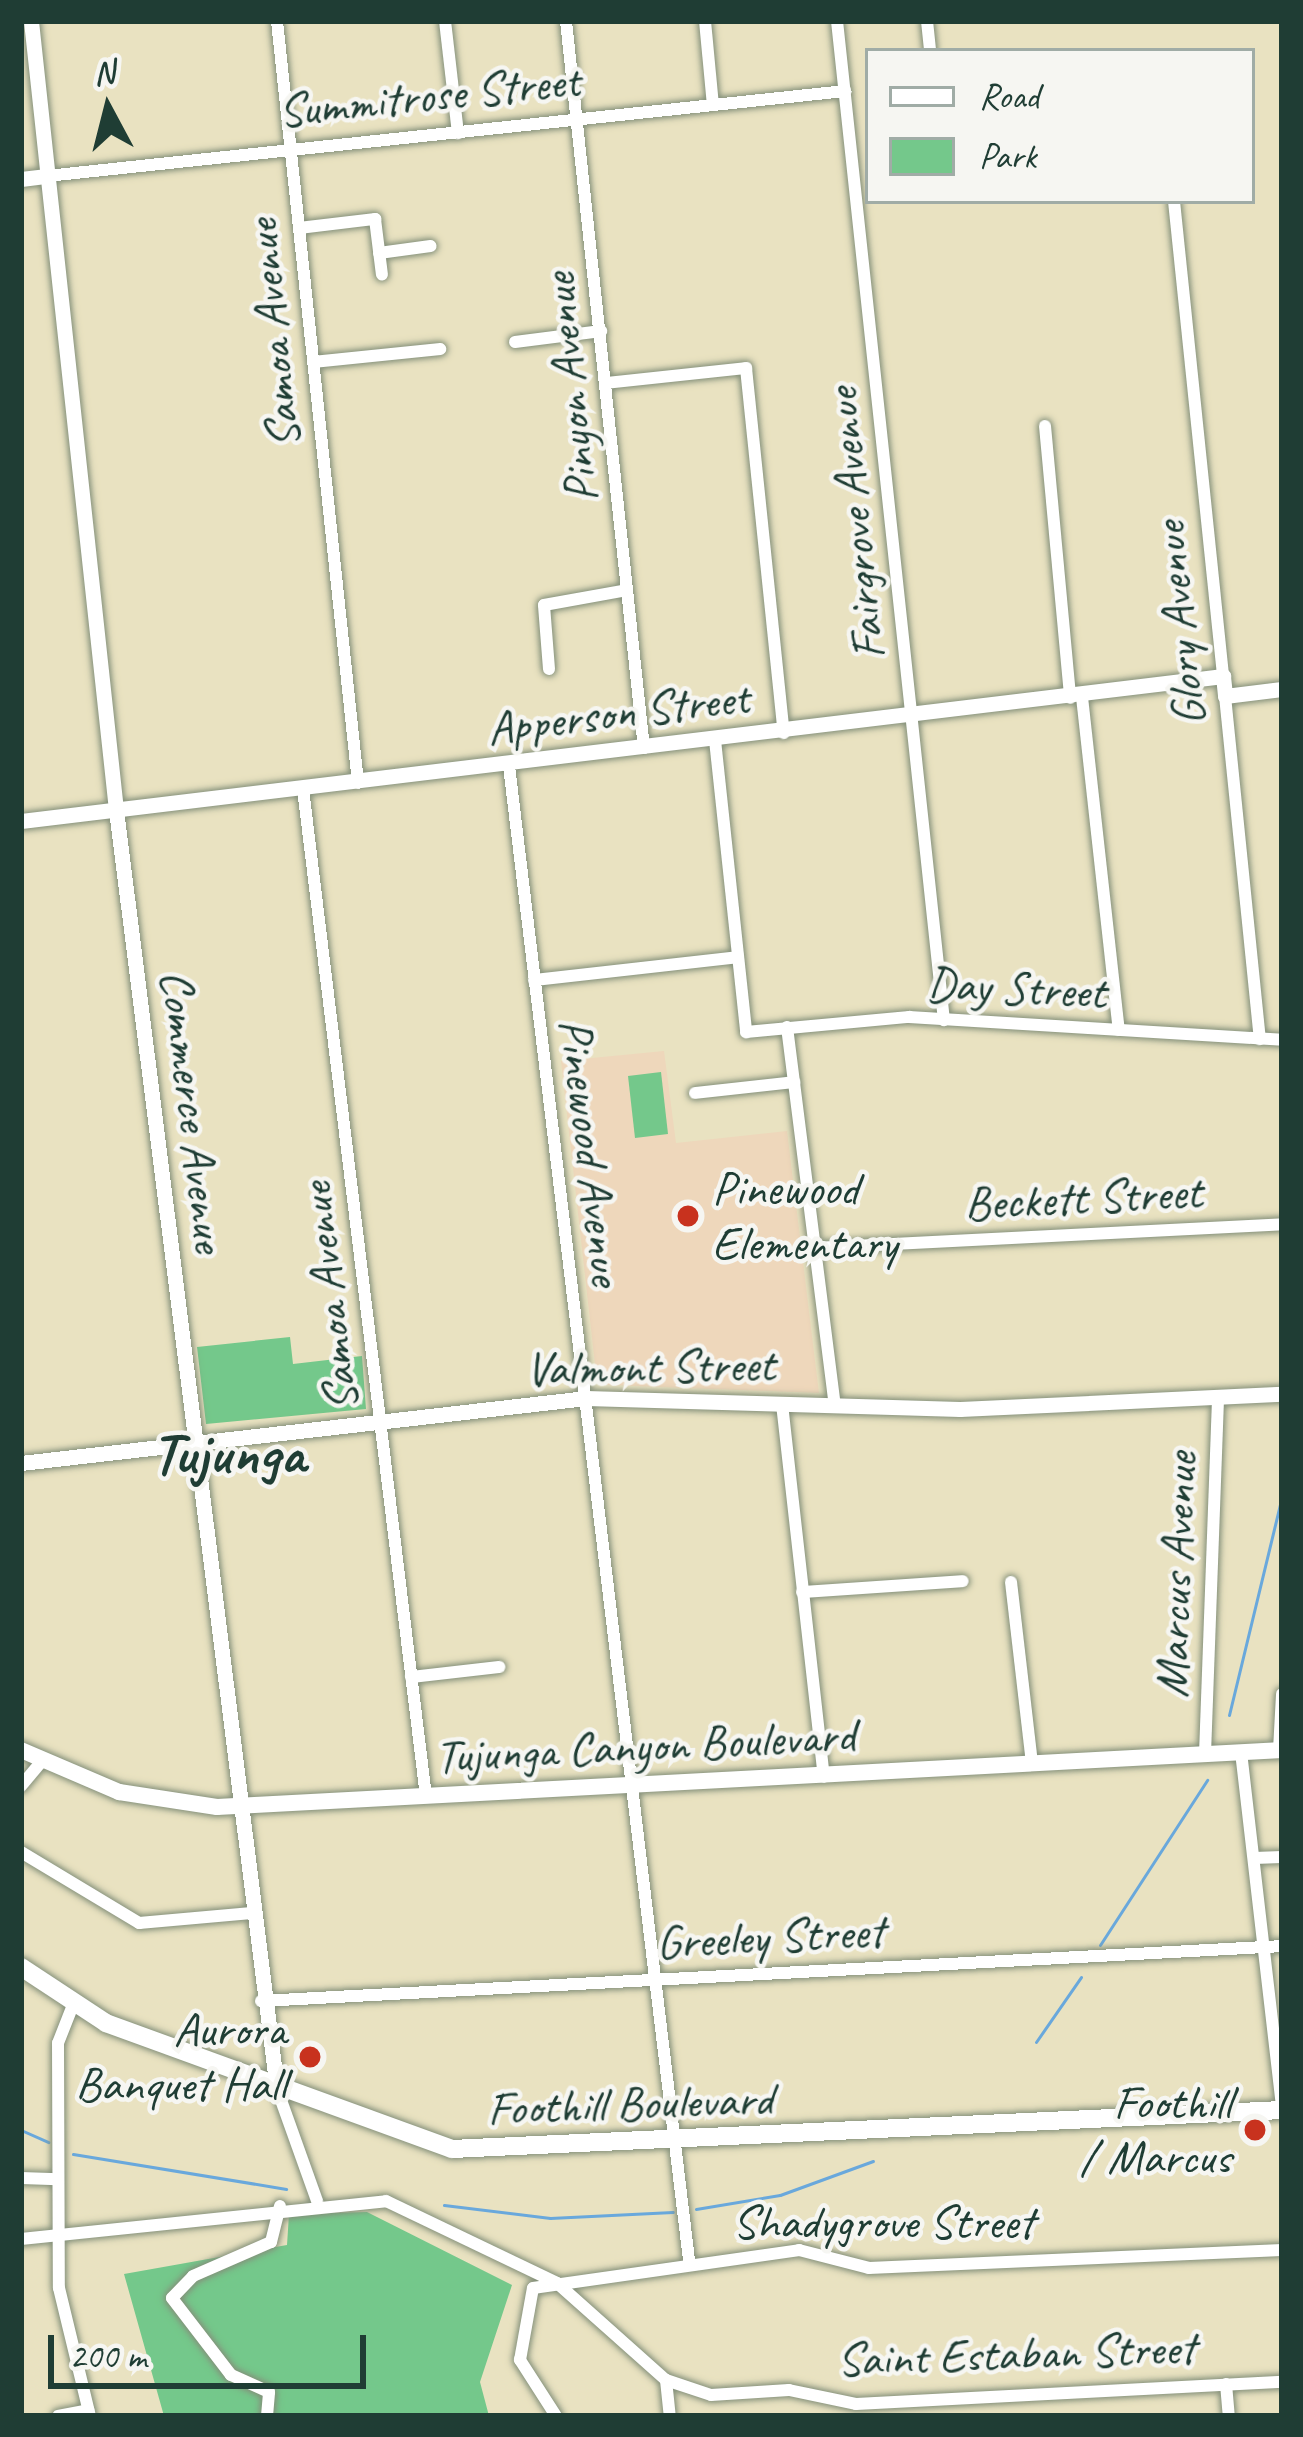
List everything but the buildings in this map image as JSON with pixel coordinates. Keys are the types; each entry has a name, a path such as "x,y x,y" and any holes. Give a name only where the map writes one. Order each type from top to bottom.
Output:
{"main road":[{"name":"Tujunga Canyon Boulevard","path":"21,1750 147,1799 238,1805 632,1788 1281,1750"},
{"name":"Foothill Boulevard","path":"21,1968 73,2005 277,2089 452,2149 674,2143 1282,2108"}],"street":[{"name":"Commerce Avenue","path":"31,21 116,810 261,2001 277,2089 317,2201"},
{"name":"Samoa Avenue","path":"277,21 358,783"},
{"path":"445,21 458,133"},
{"name":"Pinyon Avenue","path":"566,21 644,748"},
{"path":"705,21 713,105"},
{"name":"Fairgrove Avenue","path":"837,21 944,1020"},
{"name":"Summitrose Street","path":"21,179 845,91"},
{"name":"Glory Avenue","path":"1174,204 1259,1039"},
{"path":"298,228 375,219 382,275"},
{"path":"379,253 431,246"},
{"path":"515,342 601,332"},
{"path":"313,362 440,349"},
{"path":"606,383 746,368 784,733"},
{"path":"1045,426 1119,1030"},
{"path":"548,669 544,605 627,590"},
{"name":"Apperson Street","path":"21,821 911,719 1223,676"},
{"path":"1226,695 1282,689"},
{"path":"534,980 738,957 715,740"},
{"name":"Pinewood Avenue","path":"508,766 689,2261"},
{"name":"Samoa Avenue","path":"303,789 426,1797"},
{"name":"Day Street","path":"738,957 746,1032 944,1020 1282,1040"},
{"path":"787,1027 835,1406"},
{"path":"695,1093 794,1082"},
{"name":"Beckett Street","path":"815,1249 1282,1224"},
{"name":"Valmont Street","path":"21,1462 586,1398 835,1406 1282,1394"},
{"name":"Marcus Avenue","path":"1205,1754 1218,1397"},
{"path":"782,1405 824,1777"},
{"path":"802,1592 963,1581"},
{"path":"1011,1582 1032,1763"},
{"path":"412,1677 499,1667"},
{"path":"1281,1750 1282,1694"},
{"name":"Marcus Avenue","path":"1241,1752 1278,2028 1282,2108"},
{"path":"21,1786 42,1761"},
{"path":"21,1852 139,1923 252,1913"},
{"path":"1254,1858 1282,1857"},
{"name":"Greeley Street","path":"261,2001 1282,1946"},
{"path":"58,2416 89,2413 60,2302 58,2043 73,2005"},
{"path":"21,2178 58,2179"},
{"name":"Saint Estaban Street","path":"21,2239 317,2201 386,2201 557,2283 666,2380 720,2396 935,2409 1282,2382"},
{"path":"266,2416 266,2389 231,2374 172,2298 204,2270 272,2242 280,2206"},
{"name":"Shadygrove Street","path":"557,2283 689,2261 799,2250 868,2268 1282,2250"},
{"path":"556,2416 520,2360 528,2295 557,2283"},
{"path":"666,2380 670,2416"},
{"path":"1226,2384 1229,2416"}],"shaded area":[{"name":"Pinewood Elementary","path":"664,1051 676,1143 787,1131 819,1393 608,1385 596,1374 561,1061"}],"green space":[{"path":"661,1072 668,1134 635,1138 628,1076"},
{"path":"290,1337 293,1364 362,1356 366,1409 206,1424 197,1347"},
{"path":"367,2212 512,2285 480,2382 489,2416 164,2416 124,2274 287,2245 289,2214"}],"waterway":[{"path":"1229,1715 1282,1496"},
{"path":"1100,1945 1207,1780"},
{"path":"1036,2042 1081,1977"},
{"path":"21,2130 48,2142"},
{"path":"73,2154 286,2189"},
{"path":"696,2209 780,2195 873,2161"},
{"path":"444,2205 550,2218 673,2212"}],"place":[{"name":"Pinewood Elementary","path":"688,1216"},
{"name":"Aurora Banquet Hall","path":"310,2057"},
{"name":"Foothill / Marcus","path":"1255,2130"}],"district":[{"name":"Tujunga","path":"228,1453"}]}
